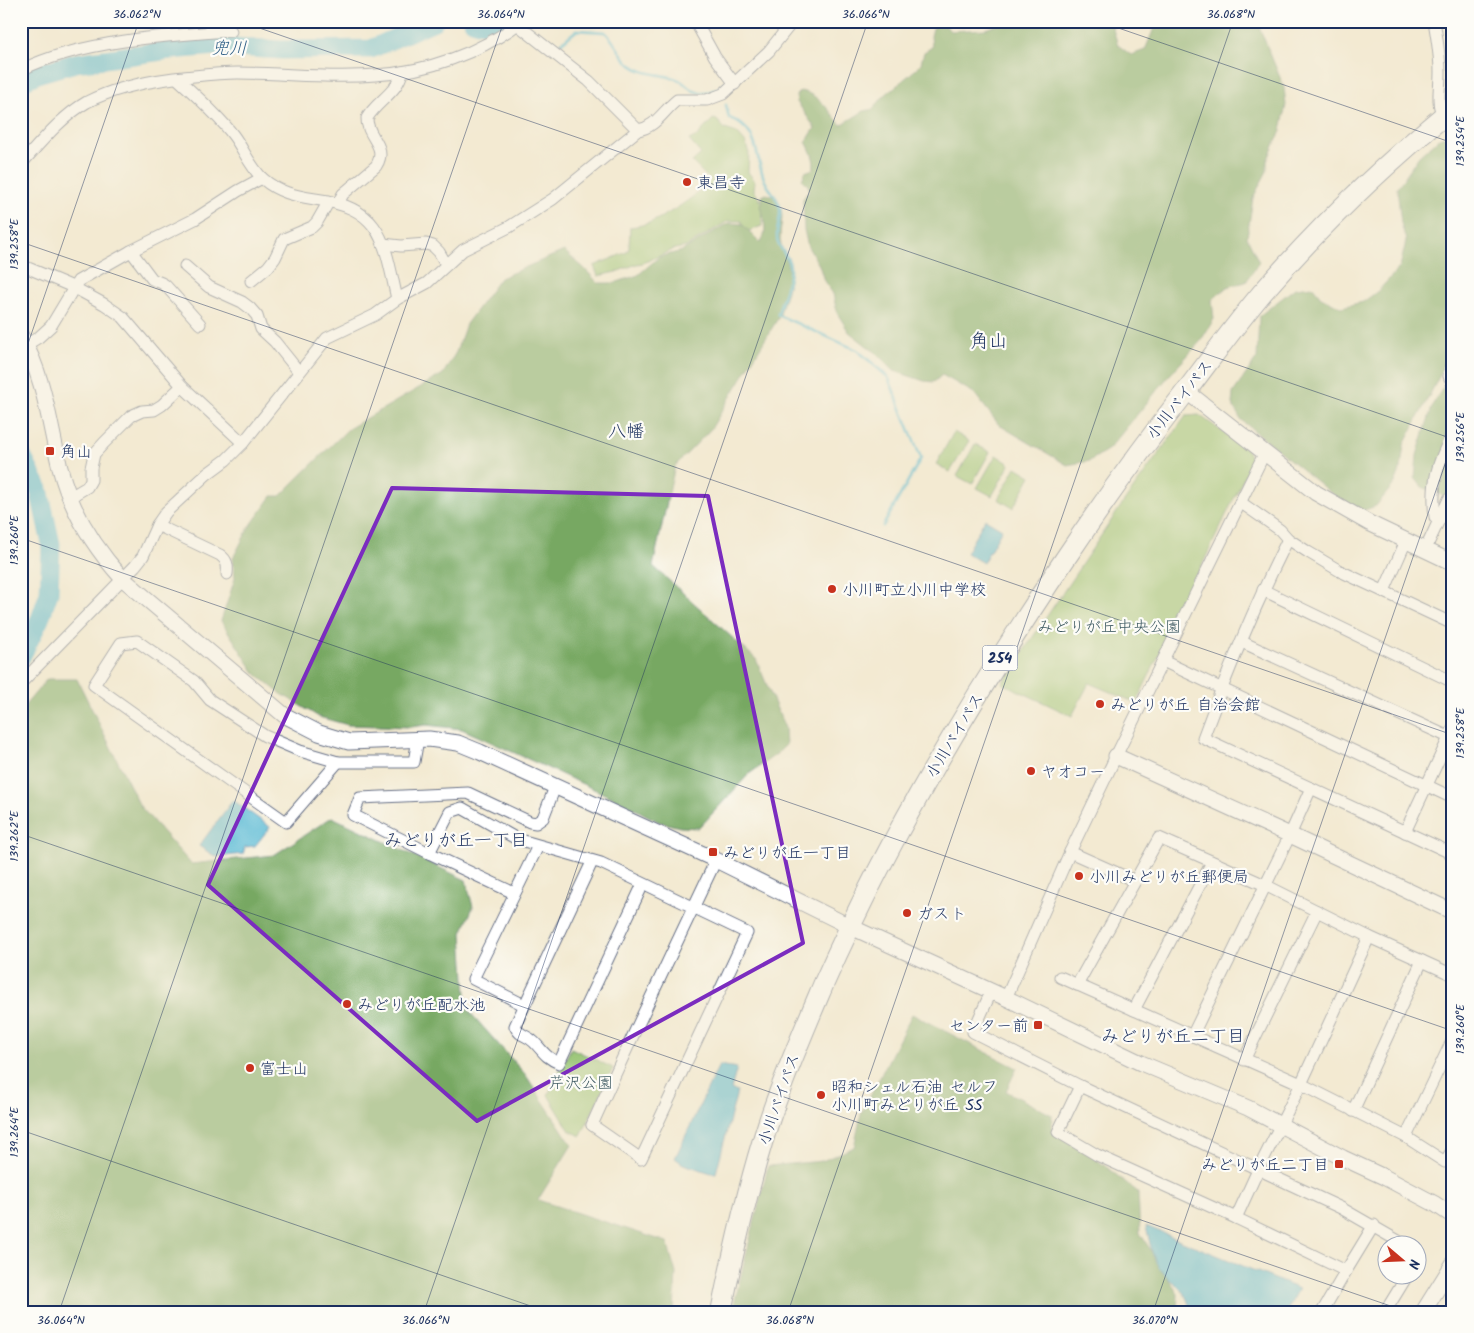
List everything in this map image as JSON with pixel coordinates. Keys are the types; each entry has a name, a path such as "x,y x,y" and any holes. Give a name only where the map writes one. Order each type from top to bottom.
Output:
{"highway":[{"name":"小川バイパス","path":"721,1312 749,1186 769,1121 794,1051 879,866 919,794 1014,634 1101,505 1145,444 1238,323 1291,262 1341,209 1394,159 1450,118"}],"street":[{"path":"695,21 715,57 735,84"},
{"path":"21,683 143,556 156,525 172,506 243,443 327,338 376,315 397,299 426,283 463,250 509,227 553,199 638,130 647,129 654,124 660,115 677,100 707,100 716,98 735,84 769,51 793,21"},
{"path":"1434,21 1440,73 1438,100 1450,118"},
{"path":"21,164 56,126 86,104 108,92 156,81 201,75 238,73 352,76 402,72 444,62 471,51 520,23 589,81 638,130"},
{"path":"21,70 45,60 110,44 186,33 231,31"},
{"path":"251,281 268,267 275,258 284,239 312,227 333,202 380,161 381,150 367,123 367,118 396,86 402,72"},
{"path":"177,78 230,132 262,178 277,189 293,196 333,202 364,215 374,226 383,244 397,299"},
{"path":"262,178 238,190 195,219 131,251 78,282 73,287 51,326 39,337 24,341 36,365 44,391 60,469 70,497 89,537 104,559 122,578 284,714 319,733 348,742 429,739 458,743 716,860 850,926 1141,1063 1212,1092 1390,1180 1453,1216"},
{"path":"383,244 400,246 426,244 433,246 446,264"},
{"path":"131,251 152,278 162,282 200,324"},
{"path":"21,265 73,287 123,317 182,386 243,443"},
{"path":"185,266 209,287 242,302 250,308 256,316 261,329 275,342 299,372"},
{"path":"1453,353 1449,376 1453,385"},
{"path":"70,497 87,487 91,480 94,454 104,442 131,416 142,411 154,410 182,386"},
{"path":"1186,391 1316,493 1369,523 1453,563"},
{"path":"1440,519 1435,517 1432,497 1436,469 1453,433"},
{"path":"1006,998 1070,852 1265,452"},
{"path":"1425,550 1449,499 1453,501"},
{"path":"1240,502 1280,530 1288,539 1340,570 1453,624"},
{"path":"156,525 226,559 228,574"},
{"path":"1288,539 1263,590 1221,688 1204,738 1453,854"},
{"path":"1384,591 1406,541"},
{"path":"1263,590 1453,682"},
{"path":"338,762 286,822 94,685 121,643 137,641 194,681 210,700 265,736 300,750 338,762 414,762 418,740"},
{"path":"1242,642 1451,735 1405,832"},
{"path":"1163,661 1453,798"},
{"path":"1116,756 1453,912"},
{"path":"514,893 353,816 360,798 468,794 536,823 543,818 555,788"},
{"path":"1192,1036 1311,788"},
{"path":"429,854 450,812 462,808 504,833 538,846 601,863 643,884 693,908 747,934 640,1159 592,1125 693,908 716,860"},
{"path":"1077,985 1159,838 1265,885 1369,937 1453,975"},
{"path":"524,1005 473,979 538,846"},
{"path":"1070,852 1135,881"},
{"path":"592,862 515,1026 518,1033 532,1040 548,1058 559,1063 643,884"},
{"path":"1134,1010 1212,862"},
{"path":"1244,1060 1317,911"},
{"path":"1236,1218 1369,937"},
{"path":"1352,1111 1422,961"},
{"path":"1060,977 1301,1084 1406,1137 1444,1162 1453,1149"},
{"path":"991,992 972,1032 1080,1086 1341,1208 1391,1236"},
{"path":"1406,1137 1453,1039"},
{"path":"1080,1086 1058,1132 1097,1155 1236,1218 1346,1271"},
{"path":"1322,1312 1374,1225"},
{"path":"1424,1312 1453,1264"},
{"path":"1388,1311 1402,1286"}],"highlighted area":[{"path":"392,488 708,496 803,943 477,1121 208,885"}],"green space":[{"path":"942,21 950,31 985,29 1008,21 1108,21 1112,26 1118,45 1131,55 1145,50 1157,21 1253,21 1258,24 1284,87 1286,105 1281,131 1267,161 1267,171 1253,198 1247,237 1259,262 1246,282 1227,287 1212,300 1214,319 1200,342 1168,377 1109,449 1090,461 1067,465 999,425 974,393 942,375 934,382 924,381 894,371 876,353 849,332 837,313 833,294 824,281 819,265 808,247 804,230 803,199 809,190 808,185 802,180 805,172 813,169 814,166 811,152 806,142 815,128 797,102 796,95 800,91 813,95 824,104 841,125 864,111 873,109 884,96 921,63 924,52 932,47 931,36 933,28"},
{"path":"713,119 717,120 725,129 737,133 745,142 749,153 748,172 755,181 754,190 761,202 762,226 746,232 741,221 728,221 686,247 675,249 616,272 598,276 594,266 627,252 629,248 630,227 649,223 664,215 699,192 710,180 692,162 701,154 689,140 697,136"},
{"path":"1453,136 1453,349 1446,358 1441,373 1404,445 1401,468 1395,483 1376,506 1359,512 1338,499 1241,420 1232,404 1233,393 1257,358 1259,316 1295,288 1312,286 1321,297 1341,307 1363,302 1378,291 1400,267 1406,241 1401,223 1397,188 1419,156 1441,137"},
{"path":"766,194 774,196 781,209 780,240 789,273 788,287 780,315 711,429 675,466 653,566 756,659 785,728 786,745 749,774 699,828 680,827 659,822 620,801 462,729 426,725 411,727 348,725 319,717 278,692 255,673 221,621 235,578 233,558 248,529 272,496 280,496 348,429 443,374 456,352 466,324 500,278 564,251 598,283 614,283 638,275 659,257 682,251 730,223 742,224 760,242 765,230 760,206 762,196"},
{"path":"1453,379 1453,493 1444,496 1422,487 1415,478 1417,455 1433,404 1442,389"},
{"name":"みどりが丘中央公園","path":"1199,415 1247,449 1252,461 1136,703 1089,683 1072,716 1002,683 1123,503 1186,416"},
{"path":"954,432 969,441 950,472 936,464"},
{"path":"975,444 990,452 972,484 957,476"},
{"path":"996,455 1010,464 992,496 977,488"},
{"path":"1016,467 1031,476 1013,508 998,499"},
{"path":"47,679 77,679 140,806 191,864 274,855 332,817 466,880 473,907 462,933 467,1009 525,1074 572,1145 538,1200 667,1242 676,1273 674,1312 21,1312 21,710"},
{"path":"912,1014 1017,1068 1006,1091 1052,1115 1052,1132 1095,1158 1138,1192 1140,1233 1178,1294 1177,1312 732,1312 768,1166 822,1161 854,1147 861,1114"},
{"name":"芹沢公園","path":"571,1048 613,1068 581,1136 570,1131 548,1095"}],"water":[{"path":"985,519 1002,529 983,563 966,553"},
{"path":"233,800 270,827 255,846 245,847 243,854 216,857 199,846"},
{"path":"719,1065 737,1068 731,1089 737,1092 716,1173 711,1173 683,1164 675,1158"},
{"path":"1146,1226 1299,1289 1286,1312 1190,1312 1188,1303 1181,1290 1166,1276 1157,1264"}],"waterway":[{"name":"兜川","path":"21,82 40,73 75,63 170,50 218,46 282,50 371,49 434,21"},
{"name":"兜川","path":"473,21 486,24 499,21"},
{"path":"554,49 577,30 605,32 627,62 636,69 673,78 698,92 714,90 727,82"},
{"path":"726,105 729,118 747,129 752,137 765,181 780,208 777,238 789,263 790,270 778,315 857,350 888,377 921,458 883,526"},
{"name":"兜川","path":"21,454 39,489 51,544 49,593 40,619 21,657"}],"place":[{"name":"東昌寺","path":"687,182"},
{"name":"角山","path":"50,451"},
{"name":"小川町立小川中学校","path":"832,589"},
{"name":"みどりが丘 自治会館","path":"1100,704"},
{"name":"ヤオコー","path":"1031,771"},
{"name":"みどりが丘一丁目","path":"713,852"},
{"name":"小川みどりが丘郵便局","path":"1079,876"},
{"name":"ガスト","path":"907,913"},
{"name":"みどりが丘配水池","path":"347,1004"},
{"name":"センター前","path":"1038,1025"},
{"name":"富士山","path":"250,1068"},
{"name":"昭和シェル石油 セルフ 小川町みどりが丘 SS","path":"821,1095"},
{"name":"みどりが丘二丁目","path":"1339,1164"}],"district":[{"name":"角山","path":"989,340"},
{"name":"八幡","path":"626,431"},
{"name":"みどりが丘一丁目","path":"456,840"},
{"name":"みどりが丘二丁目","path":"1173,1036"}]}
